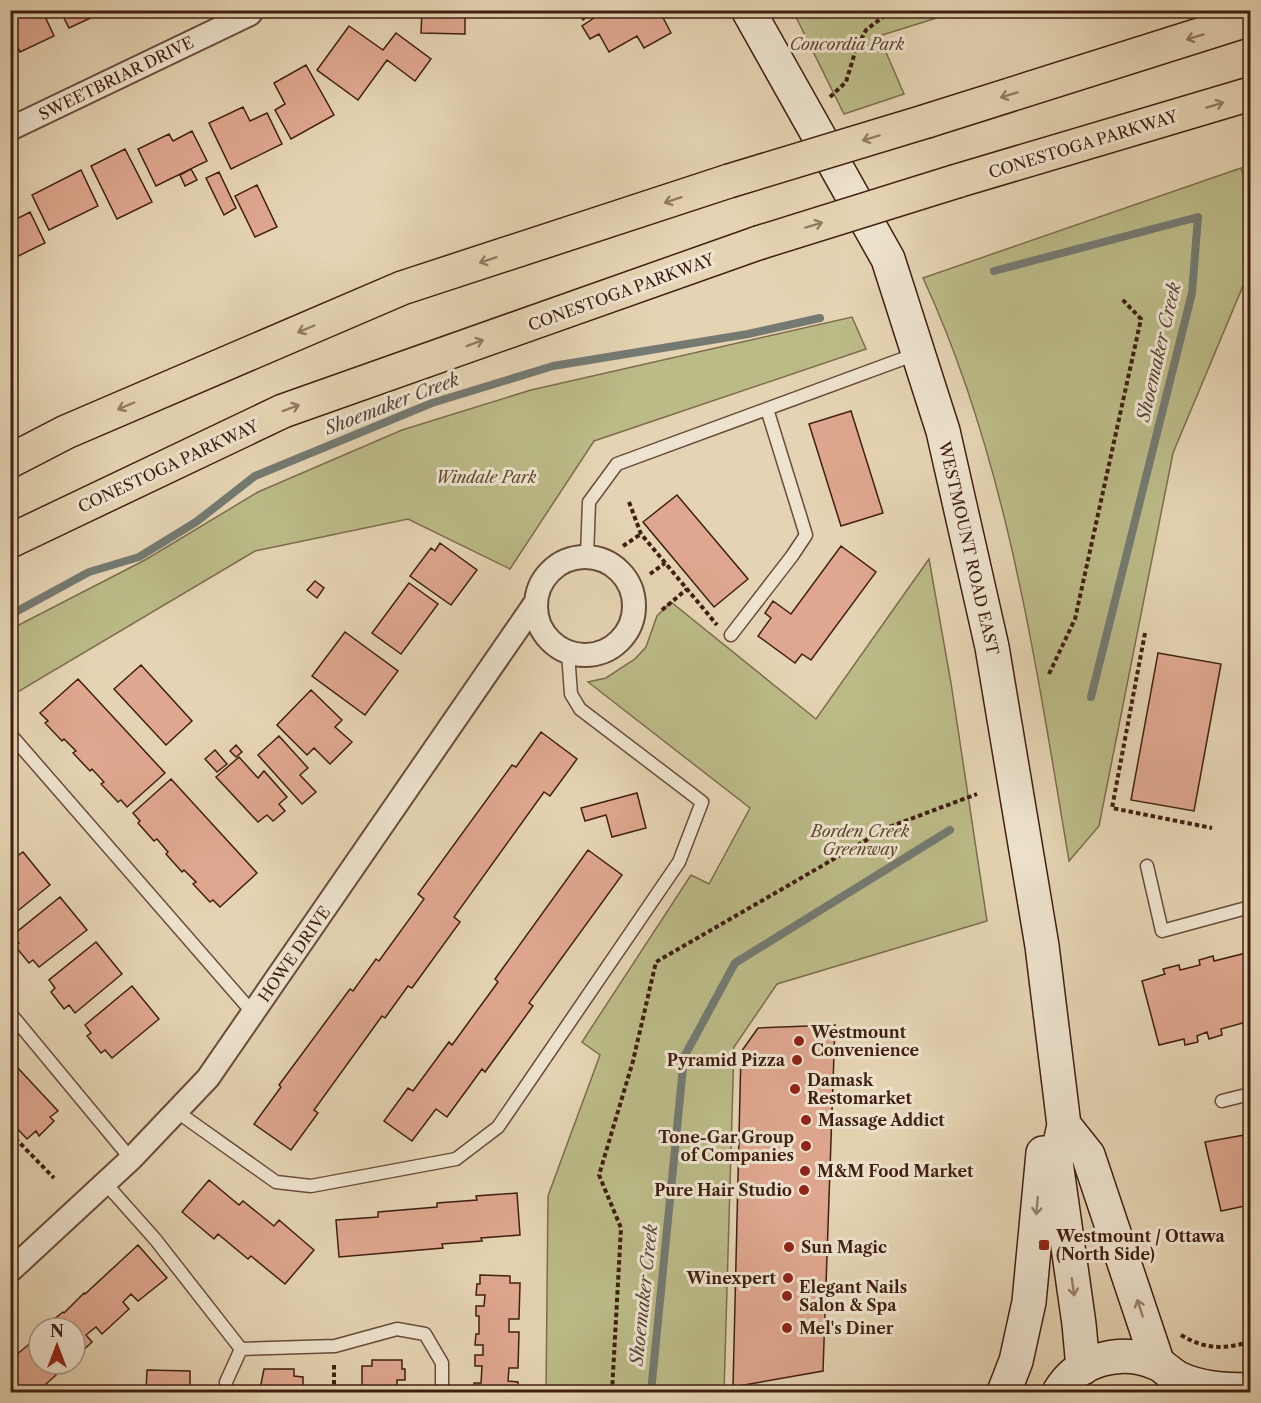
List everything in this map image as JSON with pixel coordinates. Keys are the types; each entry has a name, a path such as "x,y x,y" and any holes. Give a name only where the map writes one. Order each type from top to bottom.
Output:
{"highway":[{"path":"10,461 66,432 402,288 729,182 1251,19"},
{"name":"CONESTOGA PARKWAY","path":"10,541 283,411 759,243 957,181 1251,94"}],"main road":[{"name":"WESTMOUNT ROAD EAST","path":"748,10 888,259 943,431 992,647 1042,946 1064,1125"},
{"path":"1004,1392 1016,1361 1026,1319 1044,1138 1059,1087"},
{"path":"1064,1125 1088,1155 1175,1378"},
{"path":"1064,1125 1056,1162 1079,1324 1065,1386"},
{"path":"1065,1386 1101,1359 1120,1356 1140,1357 1175,1378 1207,1387 1251,1390"}],"street":[{"name":"SWEETBRIAR DRIVE","path":"10,129 250,14 253,10"},
{"name":"HOWE DRIVE","path":"10,1271 106,1184 208,1078 536,602 539,588 547,575 558,565 572,559 587,557"},
{"path":"536,602 537,618 543,633 554,645 583,656 612,647 623,637 631,624 632,593 626,579 615,568 587,557"}],"lane":[{"path":"587,557 589,502 617,464 918,353"},
{"path":"731,635 806,535 767,409"},
{"path":"176,1111 276,1182 311,1186 456,1159 498,1127 679,862 702,802 580,709 571,693 568,652"},
{"path":"10,734 253,1013"},
{"path":"1147,866 1162,931 1251,907"},
{"path":"10,1013 131,1159"},
{"path":"1222,1101 1251,1094"},
{"path":"106,1184 155,1239 241,1350"},
{"path":"241,1350 335,1346 398,1329 425,1334 442,1363 442,1392"},
{"path":"226,1392 226,1382 241,1350"}],"path":[{"path":"808,117 846,82 856,49 866,30 892,10"},
{"path":"1049,674 1075,619 1141,319 1121,298"},
{"path":"629,502 641,534 717,625 731,635"},
{"path":"623,546 641,534"},
{"path":"650,574 665,563"},
{"path":"662,610 687,589"},
{"path":"1144,633 1112,808 1212,828"},
{"path":"612,1392 621,1228 599,1175 633,1061 656,963 889,827 977,794"},
{"path":"10,1133 54,1178"},
{"path":"1176,1330 1182,1336 1209,1347 1226,1348 1249,1343 1251,1355"},
{"path":"334,1392 335,1346"}],"green space":[{"name":"Concordia Park","path":"793,11 959,11 879,36 904,94 844,114"},
{"path":"1241,168 1250,194 1250,269 1173,453 1099,826 1069,861 1030,638 997,490 977,418 952,347 923,278"},
{"name":"Windale Park","path":"852,317 866,349 594,441 510,569 408,519 255,551 11,696 11,629 145,560 258,492 402,430 531,390"},
{"name":"Borden Creek Greenway","path":"929,559 951,683 987,921 777,984 734,1047 724,1392 546,1392 548,1196 600,1055 582,1042 691,875 709,884 750,808 588,682 606,678 635,659 646,647 657,616 671,602 816,719"}],"building":[{"path":"10,10 42,10 54,36 20,52 10,31"},
{"path":"60,10 98,10 99,14 69,28"},
{"path":"422,10 465,10 465,34 421,33"},
{"path":"577,10 597,10 583,20 577,11"},
{"path":"606,10 659,10 671,33 644,48 637,36 609,52 599,34 590,39 582,26"},
{"path":"349,26 383,50 396,33 431,59 415,81 387,60 358,100 317,70"},
{"path":"306,65 334,115 291,139 275,110 285,104 274,83"},
{"path":"243,107 250,121 267,113 282,144 231,169 209,123"},
{"path":"192,131 207,161 156,186 138,149 169,134 173,141"},
{"path":"125,149 152,202 117,219 91,166"},
{"path":"191,169 197,180 185,186 180,175"},
{"path":"81,170 98,206 49,230 32,195"},
{"path":"219,172 236,208 224,215 206,178"},
{"path":"257,185 277,227 255,237 235,196"},
{"path":"30,212 45,243 10,260 10,215 13,221"},
{"path":"851,411 883,513 841,526 809,424"},
{"path":"677,495 748,579 714,607 643,522"},
{"path":"440,543 477,570 451,605 410,576 431,548 435,551"},
{"path":"841,546 876,572 811,660 802,654 795,663 758,636 771,618 765,613 773,601 791,614"},
{"path":"315,581 324,588 317,598 307,590"},
{"path":"409,583 438,604 401,654 372,633"},
{"path":"345,632 398,671 365,715 312,676"},
{"path":"1158,653 1221,664 1194,811 1131,800"},
{"path":"141,665 192,721 166,745 114,689"},
{"path":"78,679 165,773 127,807 121,800 118,802 101,784 104,782 73,753 76,751 64,739 62,741 45,723 48,721 40,713"},
{"path":"311,690 342,720 335,727 352,742 330,764 314,748 307,755 277,725"},
{"path":"541,732 577,759 550,796 544,792 454,917 460,922 412,988 408,986 385,1018 382,1016 314,1110 318,1113 291,1150 254,1124 281,1087 279,1085 350,989 353,991 376,959 379,961 424,899 418,894 512,765 516,767"},
{"path":"279,736 308,768 300,775 316,792 302,804 258,755"},
{"path":"236,745 242,752 236,757 230,751"},
{"path":"215,750 227,764 217,772 205,759"},
{"path":"239,757 258,778 264,771 287,797 279,804 285,811 273,821 267,815 258,822 216,777"},
{"path":"171,779 257,873 220,907 213,900 210,902 193,884 196,882 184,870 182,872 166,854 168,852 157,839 154,841 138,823 140,821 133,813"},
{"path":"637,793 646,828 612,837 606,815 585,821 581,808"},
{"path":"588,850 622,875 529,1003 533,1006 485,1072 482,1069 447,1117 436,1109 412,1141 384,1121 408,1088 413,1091 449,1042 452,1045 498,982 495,979"},
{"path":"23,852 50,885 10,917 10,861"},
{"path":"60,897 87,930 39,967 33,960 29,963 15,946 19,943 13,935"},
{"path":"96,942 122,974 75,1013 69,1005 64,1009 51,992 55,988 49,980"},
{"path":"1250,952 1250,1021 1221,1029 1222,1035 1209,1039 1207,1032 1197,1036 1198,1042 1185,1045 1184,1039 1159,1045 1142,981 1165,974 1163,969 1179,965 1180,970 1200,965 1199,960 1213,956 1214,961"},
{"path":"132,986 159,1019 112,1058 105,1050 101,1053 87,1036 91,1033 85,1025"},
{"path":"835,1025 823,1371 733,1387 741,1052 758,1028"},
{"path":"16,1066 58,1111 50,1117 54,1121 39,1136 36,1131 27,1139 10,1121 10,1072"},
{"path":"1250,1134 1250,1202 1245,1203 1245,1206 1221,1211 1205,1142"},
{"path":"209,1180 239,1205 243,1201 274,1226 279,1220 314,1250 285,1284 251,1256 248,1259 218,1234 214,1239 182,1212"},
{"path":"517,1193 520,1235 442,1244 443,1248 339,1257 336,1220 378,1217 378,1212 437,1207 437,1203 477,1200 476,1196"},
{"path":"138,1245 167,1278 138,1301 131,1294 123,1302 129,1309 102,1334 96,1327 87,1334 87,1316 58,1316"},
{"path":"480,1275 510,1276 510,1283 520,1283 519,1319 509,1319 509,1332 519,1332 518,1368 509,1368 508,1381 518,1382 518,1392 474,1392 474,1383 481,1383 482,1366 475,1366 475,1355 483,1355 483,1345 475,1345 476,1334 479,1334 479,1316 476,1316 476,1306 484,1306 485,1295 476,1295"},
{"path":"87,1336 92,1342 87,1347"},
{"path":"27,1346 27,1376 55,1376 37,1392 10,1392 10,1360"},
{"path":"372,1360 402,1360 405,1380 397,1380 397,1390 405,1392 362,1392 362,1366 372,1366"},
{"path":"264,1369 294,1369 294,1376 303,1377 303,1392 268,1392 268,1389 260,1389"},
{"path":"147,1370 190,1371 190,1392 146,1392"}],"waterway":[{"name":"Shoemaker Creek","path":"994,271 1198,217 1192,293 1091,697"},
{"name":"Shoemaker Creek","path":"10,615 89,572 139,557 196,522 255,476 432,403 553,366 748,334 820,318"},
{"name":"Shoemaker Creek","path":"651,1392 684,1057 735,963 950,830"}],"place":[{"name":"Westmount Convenience","path":"799,1041"},
{"name":"Pyramid Pizza","path":"797,1060"},
{"name":"Damask Restomarket","path":"795,1089"},
{"name":"Massage Addict","path":"806,1120"},
{"name":"Tone-Gar Group of Companies","path":"806,1146"},
{"name":"M&M Food Market","path":"805,1171"},
{"name":"Pure Hair Studio","path":"804,1190"},
{"name":"Westmount / Ottawa (North Side)","path":"1044,1245"},
{"name":"Sun Magic","path":"789,1247"},
{"name":"Winexpert","path":"788,1278"},
{"name":"Elegant Nails Salon & Spa","path":"787,1296"},
{"name":"Mel's Diner","path":"787,1328"}]}
